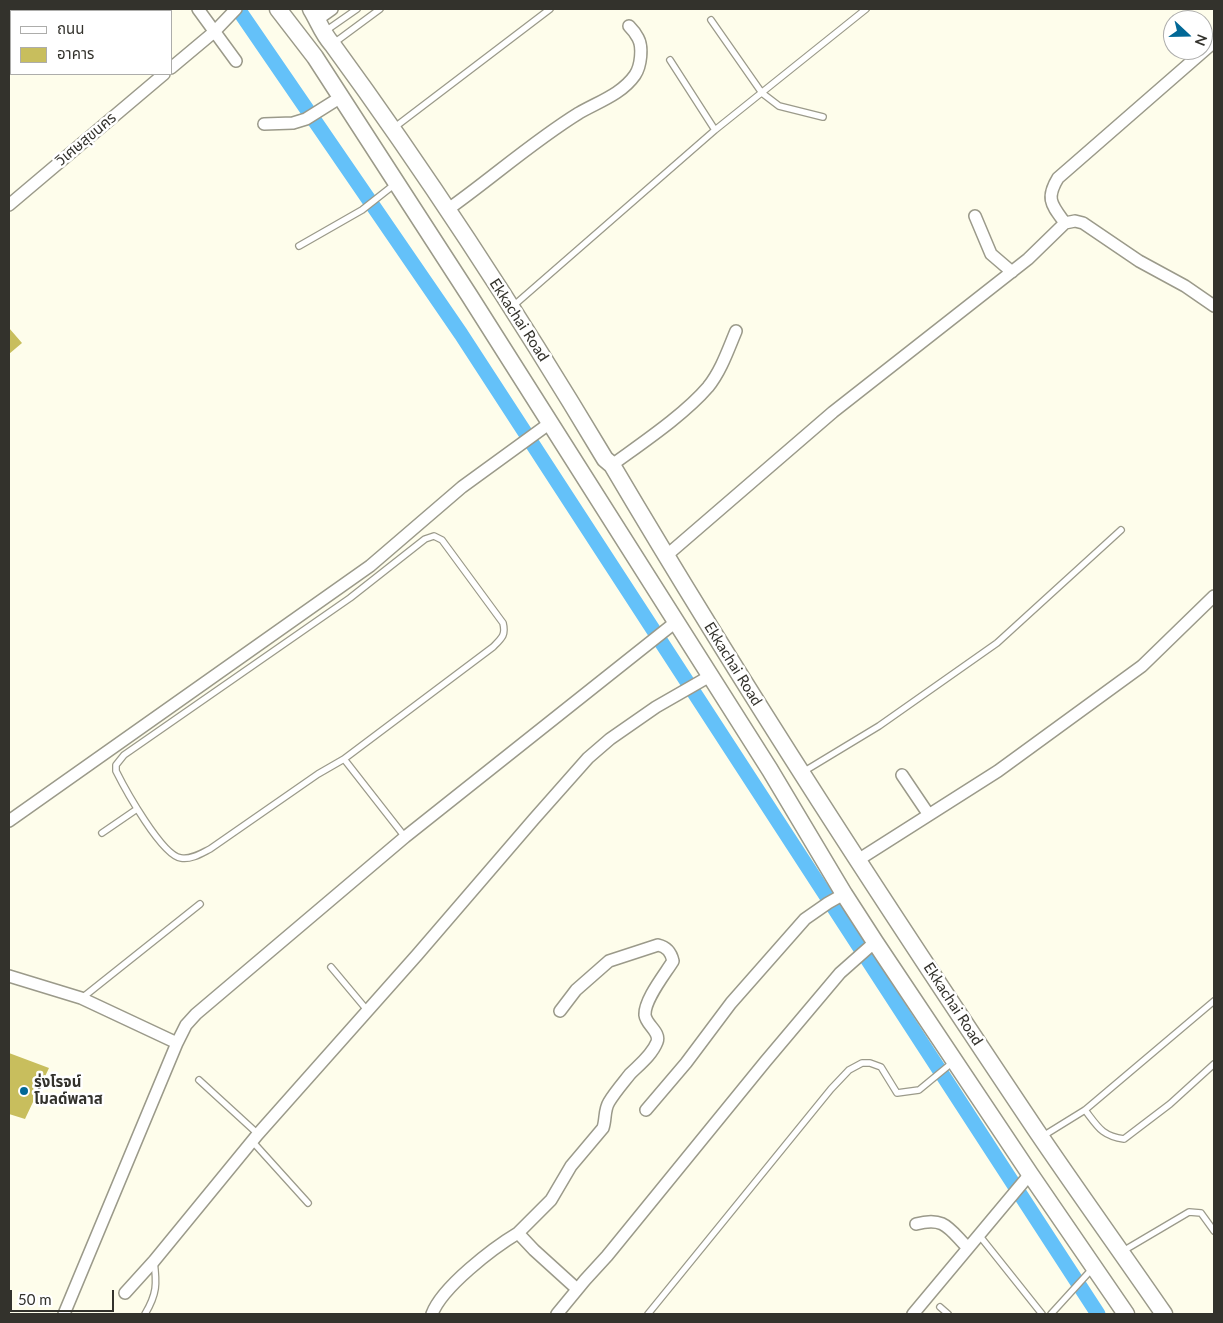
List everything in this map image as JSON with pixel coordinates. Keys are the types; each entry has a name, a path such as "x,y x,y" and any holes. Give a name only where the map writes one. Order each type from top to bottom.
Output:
{"main road":[{"name":"Ekkachai Road","path":"278,9 315,57 397,183 544,427 677,621 770,770 844,894 1025,1180 1094,1267 1126,1314"},
{"name":"Ekkachai Road","path":"321,26 393,128 512,308 555,375 605,460 612,465 666,556 858,860 1041,1137 1164,1314"}],"street":[{"path":"198,9 236,61"},
{"path":"172,67 214,32 236,9"},
{"path":"321,26 332,9"},
{"path":"447,210 531,146 580,113 622,89 636,74 641,56 639,39 629,26"},
{"path":"1065,223 1051,204 1051,189 1058,178 1214,42"},
{"name":"วิเศษสุขนคร","path":"9,205 163,75"},
{"path":"264,124 293,123 306,119 341,97"},
{"path":"975,216 991,254 1012,272"},
{"path":"666,556 833,412 1028,259 1065,223 1075,221 1083,223 1139,261 1185,286 1214,306"},
{"path":"612,465 689,406 708,386 722,366 736,332"},
{"path":"9,821 370,566 462,487 544,427"},
{"path":"858,860 998,770 1142,666 1214,596"},
{"path":"64,1314 186,1025 196,1014 404,837 677,621"},
{"path":"125,1293 154,1261 255,1137 588,758 610,739 656,707 710,676"},
{"path":"902,775 929,815"},
{"path":"646,1110 686,1063 731,1003 806,919 844,894"},
{"path":"557,1314 840,973 875,942"},
{"path":"432,1314 442,1295 498,1245 518,1233 551,1200 571,1166 603,1128 605,1110 608,1103 628,1076 652,1051 657,1043 657,1034 646,1020 646,1008 673,961 671,954 665,946 658,945 609,961 576,990 560,1011"},
{"path":"9,976 81,998 177,1043"},
{"path":"914,1314 1025,1180"},
{"path":"916,1224 930,1220 943,1223 968,1248"},
{"path":"518,1233 534,1250 578,1289"}],"lane":[{"path":"321,26 357,9"},
{"path":"321,26 380,9"},
{"path":"393,128 550,9"},
{"path":"512,308 715,130 866,9"},
{"path":"711,20 762,93 779,106 823,117"},
{"path":"670,60 715,130"},
{"path":"299,246 362,210 397,183"},
{"path":"802,773 879,726 997,643 1121,530"},
{"path":"434,536 442,540 503,622 505,632 503,637 493,647 344,759 318,774 210,849 183,859 178,858 165,848 137,809 116,771 116,765 124,755 350,598 425,539 434,536"},
{"path":"344,759 404,837"},
{"path":"102,833 137,809"},
{"path":"81,998 200,904"},
{"path":"331,967 367,1010"},
{"path":"1041,1137 1085,1110 1214,1001"},
{"path":"648,1314 831,1089 849,1070 862,1063 870,1063 881,1067 897,1093 919,1090 952,1063"},
{"path":"1085,1110 1098,1128 1111,1138 1124,1139 1170,1104 1214,1064"},
{"path":"199,1080 255,1137 308,1203"},
{"path":"1122,1252 1189,1212 1201,1213 1214,1231"},
{"path":"979,1235 1042,1314"},
{"path":"145,1314 156,1294 154,1261"},
{"path":"1051,1314 1094,1267"},
{"path":"940,1307 948,1314"}],"building":[{"path":"9,328 22,343 9,354"},
{"name":"รุ่งโรจน์ โมลด์พลาส","path":"9,1053 49,1068 25,1119 9,1114"}],"waterway":[{"path":"238,9 461,334 1098,1314"}],"place":[{"name":"รุ่งโรจน์ โมลด์พลาส","path":"24,1091"}]}
